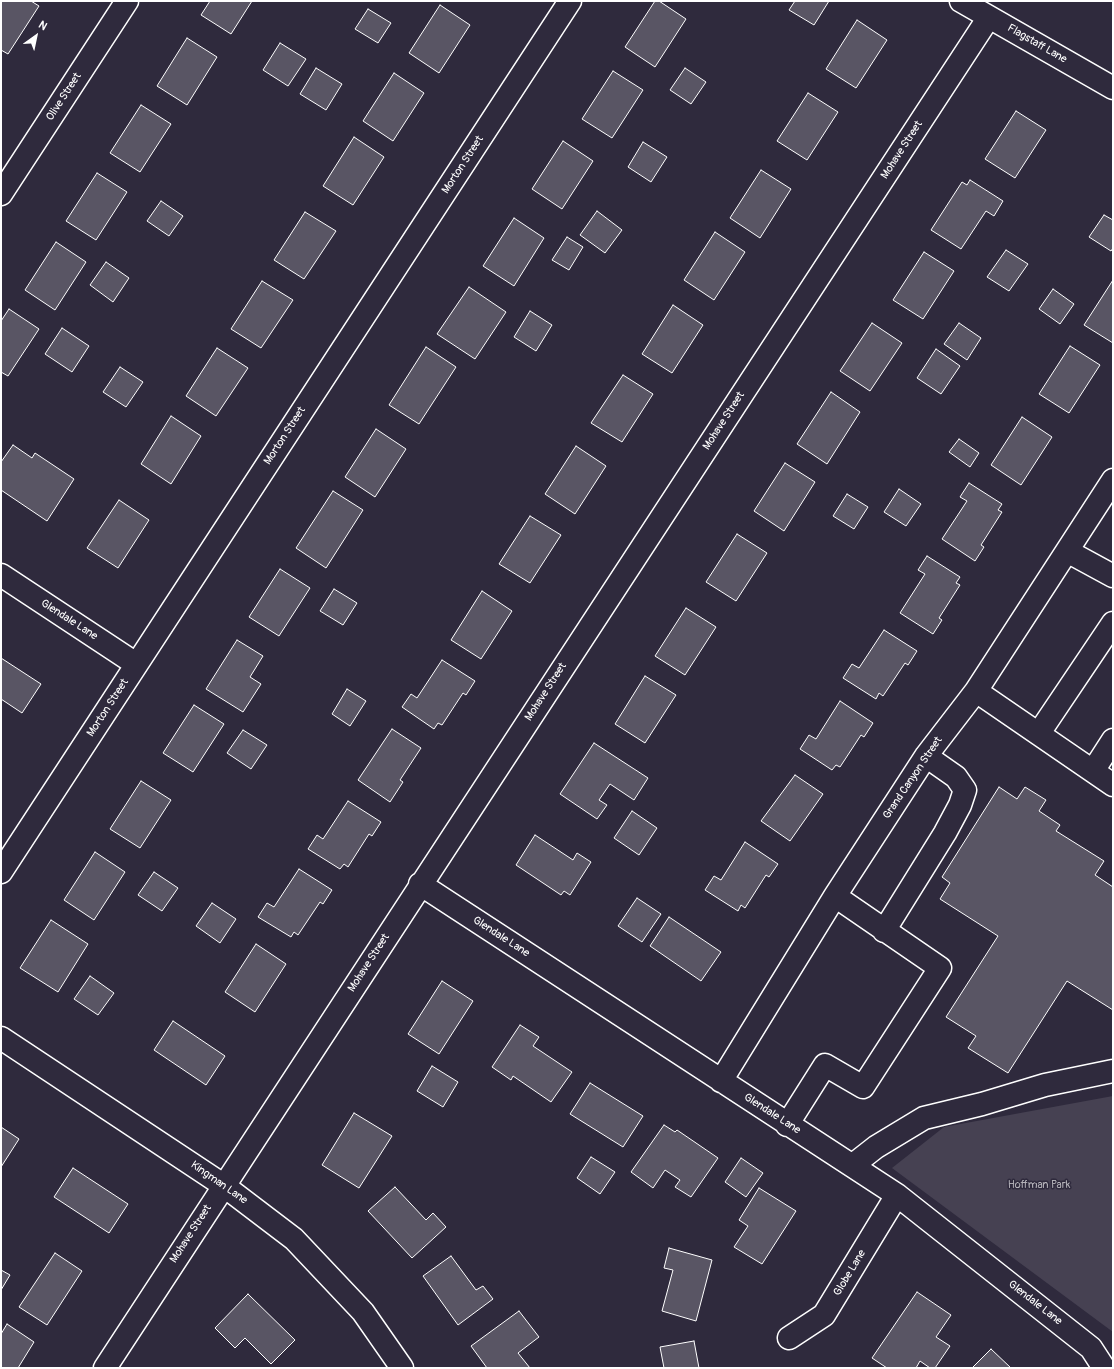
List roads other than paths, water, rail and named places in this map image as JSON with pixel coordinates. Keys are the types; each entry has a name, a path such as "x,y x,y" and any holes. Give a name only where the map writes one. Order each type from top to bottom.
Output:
{"street":[{"name":"Olive Street","path":"1,194 127,1"},
{"name":"Morton Street","path":"1,872 570,1"},
{"name":"Flagstaff Lane","path":"961,1 1113,88"},
{"name":"Mohave Street","path":"105,1368 223,1185 989,17"},
{"name":"Grand Canyon Street","path":"721,1081 835,896 926,756 976,691 1113,480"},
{"path":"1067,552 1113,576"},
{"name":"Glendale Lane","path":"1,575 136,664"},
{"path":"1040,733 1113,623"},
{"path":"976,691 1040,733 1113,785"},
{"path":"1093,771 1113,740"},
{"path":"884,930 945,833 960,805 965,790 956,777 926,756"},
{"name":"Glendale Lane","path":"420,884 787,1125 897,1195 1091,1348 1104,1368"},
{"path":"787,1125 825,1065 863,1087 940,968 835,896"},
{"name":"Kingman Lane","path":"1,1038 223,1185 294,1239 331,1276 363,1312 402,1368"},
{"path":"853,1166 876,1147 924,1118 982,1104 1045,1085 1113,1072"},
{"name":"Globe Lane","path":"789,1338 824,1315 897,1195"}],"park label":[{"name":"Hoffman Park","path":"1039,1185"}]}
